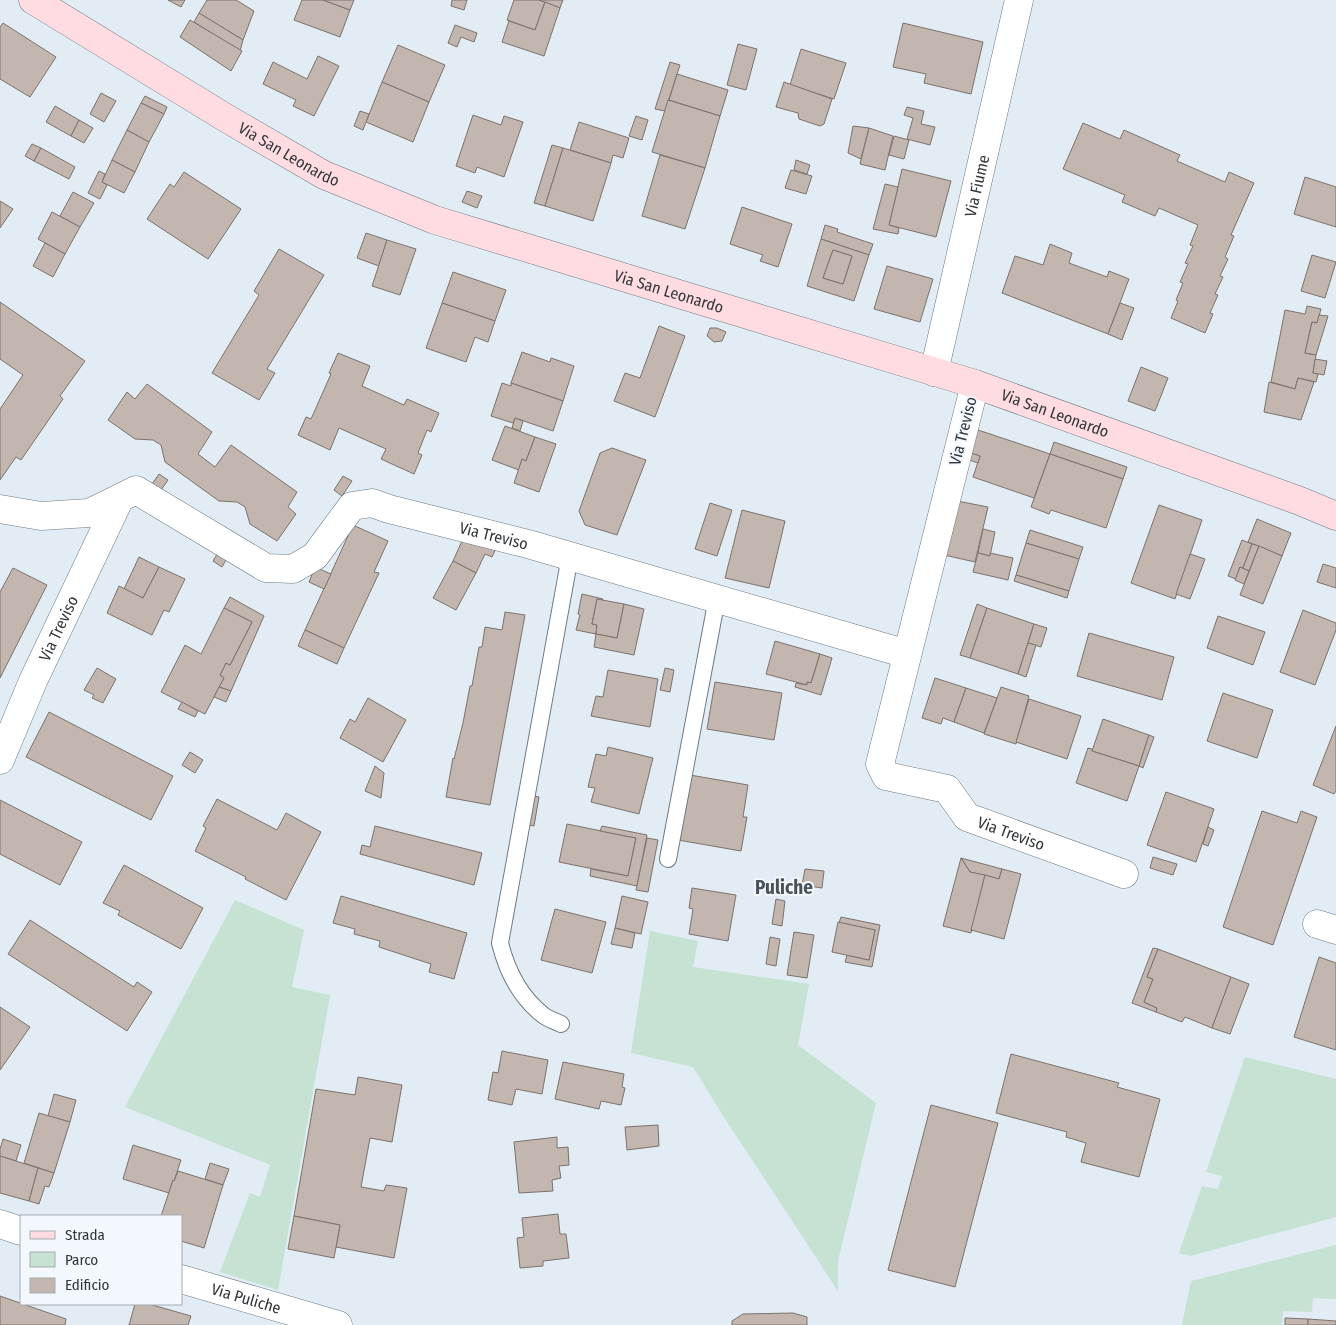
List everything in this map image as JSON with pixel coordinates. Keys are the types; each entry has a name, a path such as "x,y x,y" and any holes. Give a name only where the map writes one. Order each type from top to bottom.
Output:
{"main road":[{"name":"Via San Leonardo","path":"33,0 226,118 324,175 435,220 975,384 1300,501 1336,516"}],"street":[{"name":"Via Fiume","path":"934,372 1019,0"},
{"name":"Via Treviso","path":"975,384 880,764 886,776 947,789 967,817 1124,874"},
{"name":"Via Treviso","path":"0,510 41,516 89,513 136,490 266,568 293,569 315,556 352,506 372,503 528,544 907,654"},
{"name":"Via Treviso","path":"0,760 33,680 120,498"},
{"path":"0,1224 20,1231"},
{"name":"Via Puliche","path":"182,1279 338,1325"}],"lane":[{"path":"561,1024 544,1016 525,998 513,979 504,959 500,943 570,556"},
{"path":"668,858 717,598"}],"green space":[{"path":"235,900 304,930 292,987 330,995 278,1290 220,1272 250,1193 260,1197 270,1165 125,1107"},
{"path":"650,931 698,941 693,967 809,984 798,1045 876,1103 838,1261 838,1291 693,1067 631,1053"},
{"path":"1245,1057 1336,1079 1336,1217 1190,1256 1179,1253 1202,1186 1218,1189 1222,1176 1206,1172"},
{"path":"1336,1245 1336,1299 1313,1298 1312,1312 1283,1311 1282,1325 1182,1325 1191,1281"}],"building":[{"path":"168,0 185,0 181,7"},
{"path":"207,0 236,0 254,11 243,40 199,13"},
{"path":"302,0 323,0 350,10 340,37 294,20"},
{"path":"323,0 354,0 350,10"},
{"path":"452,0 467,0 464,10 451,6"},
{"path":"514,0 539,0 545,2 535,30 507,20"},
{"path":"539,0 563,0 560,8"},
{"path":"545,2 560,8 544,56 502,42 509,21 535,30"},
{"path":"199,13 243,40 240,51 194,22"},
{"path":"190,20 242,51 231,71 180,37"},
{"path":"3,23 56,57 30,97 0,79 0,27"},
{"path":"903,23 983,42 971,94 924,83 926,74 893,67"},
{"path":"455,25 477,33 474,42 461,37 457,47 448,43"},
{"path":"738,44 757,49 746,90 727,85"},
{"path":"398,45 445,65 429,102 382,82"},
{"path":"801,49 846,63 834,99 790,85"},
{"path":"318,56 339,66 314,116 293,106 296,100 263,84 273,62 307,79"},
{"path":"670,62 680,65 665,111 655,109"},
{"path":"677,74 728,90 720,116 669,100"},
{"path":"382,82 429,102 413,142 366,122"},
{"path":"784,82 832,99 824,124 820,126 799,119 798,113 776,107"},
{"path":"101,93 116,101 104,122 90,114"},
{"path":"145,96 167,107 164,114 141,103"},
{"path":"668,100 720,116 705,168 652,152"},
{"path":"141,103 164,114 149,142 127,130"},
{"path":"55,106 79,120 71,136 46,122"},
{"path":"907,107 924,111 921,124 935,127 930,145 907,139 913,118 904,115"},
{"path":"360,111 369,114 363,130 354,126"},
{"path":"473,115 501,125 504,116 523,122 504,177 477,167 475,173 456,166"},
{"path":"636,116 648,120 642,140 629,136"},
{"path":"79,120 93,128 84,143 71,136"},
{"path":"579,122 629,138 623,158 613,155 611,163 570,150"},
{"path":"1083,123 1120,139 1124,130 1180,155 1177,161 1225,182 1229,172 1254,183 1231,235 1234,236 1225,257 1228,259 1220,276 1223,277 1215,294 1218,295 1210,313 1213,314 1205,333 1171,318 1183,283 1180,282 1188,264 1185,263 1193,246 1190,245 1198,225 1159,208 1155,216 1122,202 1125,195 1063,169"},
{"path":"853,126 869,128 861,159 848,153"},
{"path":"869,128 893,136 885,170 860,164"},
{"path":"127,130 149,142 135,172 112,160"},
{"path":"894,136 909,140 904,159 889,155"},
{"path":"32,144 41,148 34,161 25,156"},
{"path":"552,145 563,148 545,206 534,203"},
{"path":"41,148 75,167 69,179 34,161"},
{"path":"563,148 611,163 593,221 545,206"},
{"path":"660,155 705,168 685,229 642,216"},
{"path":"112,160 135,172 124,193 102,182"},
{"path":"796,160 810,165 807,174 794,170"},
{"path":"902,169 951,181 936,237 889,225"},
{"path":"791,170 812,176 806,194 785,188"},
{"path":"99,171 105,174 102,182 107,185 100,199 88,193"},
{"path":"184,172 241,209 208,259 147,219 170,184 174,187"},
{"path":"1305,177 1336,187 1336,227 1294,214"},
{"path":"885,184 898,187 889,225 899,228 898,234 873,229"},
{"path":"467,191 482,196 477,208 462,202"},
{"path":"73,192 94,203 80,227 60,216"},
{"path":"0,201 13,209 0,228"},
{"path":"742,207 792,224 778,267 760,261 763,255 730,244"},
{"path":"52,212 80,227 65,254 38,239"},
{"path":"825,225 838,229 837,232 873,244 869,255 821,239"},
{"path":"366,233 387,240 379,266 357,258"},
{"path":"821,239 869,255 854,301 807,286","holes":["833,250 852,256 843,284 823,278"]},
{"path":"387,240 416,249 400,295 372,286"},
{"path":"45,243 65,254 53,277 33,266"},
{"path":"1050,244 1072,253 1069,263 1107,277 1109,271 1129,279 1108,334 1002,293 1015,256 1043,265"},
{"path":"279,249 324,275 267,369 275,373 259,400 212,373 259,295 254,291"},
{"path":"833,250 852,256 843,284 823,278"},
{"path":"1312,255 1336,262 1325,298 1301,291"},
{"path":"887,266 933,279 920,322 874,309"},
{"path":"453,272 506,290 495,321 442,303"},
{"path":"0,302 85,361 60,396 63,399 21,460 16,457 0,480 0,409 23,375 0,359"},
{"path":"442,303 495,321 488,342 475,337 466,362 426,348"},
{"path":"1120,303 1134,308 1122,340 1108,334"},
{"path":"1307,306 1321,309 1317,323 1312,322 1305,353 1316,355 1313,373 1318,374 1316,382 1298,378 1295,389 1271,382 1285,310 1305,314"},
{"path":"1319,315 1328,316 1316,355 1305,353 1312,322 1317,323"},
{"path":"659,326 685,336 655,417 614,401 625,373 640,378"},
{"path":"710,328 717,328 726,332 722,341 714,342 707,336"},
{"path":"522,352 550,362 551,358 574,366 563,401 511,383"},
{"path":"338,353 370,366 362,386 404,405 407,399 439,413 431,432 427,430 418,453 422,455 414,474 381,459 386,449 339,428 330,450 298,435 306,417 311,419"},
{"path":"1315,359 1327,361 1324,375 1313,373"},
{"path":"1141,367 1168,378 1155,411 1128,401"},
{"path":"1298,378 1314,382 1301,420 1264,412 1269,382 1295,389"},
{"path":"502,383 511,386 511,383 563,401 553,431 515,418 513,423 491,416"},
{"path":"147,384 212,432 198,454 215,467 231,445 297,492 288,507 296,514 277,541 250,524 245,507 237,502 219,501 165,462 161,445 153,440 135,439 108,420 127,392 135,399"},
{"path":"515,418 523,421 520,431 512,428"},
{"path":"505,426 535,437 526,461 522,459 519,470 492,460"},
{"path":"969,427 1050,454 1034,498 973,477 980,456 962,450"},
{"path":"535,437 556,444 539,492 514,483 522,459 526,461"},
{"path":"1054,442 1127,467 1123,479 1050,454"},
{"path":"612,448 646,460 617,535 585,525 579,511 600,453"},
{"path":"962,450 980,456 978,463 966,459"},
{"path":"1050,454 1123,479 1106,528 1051,510 1049,514 1031,507"},
{"path":"159,474 168,480 161,490 152,484"},
{"path":"343,476 352,481 342,496 334,490"},
{"path":"957,501 988,507 975,562 944,555"},
{"path":"710,503 732,510 717,556 695,549"},
{"path":"1159,505 1202,520 1175,599 1131,583"},
{"path":"742,510 785,521 769,588 725,578"},
{"path":"1257,519 1291,533 1282,556 1248,542"},
{"path":"353,525 388,541 374,572 379,573 344,648 305,630"},
{"path":"983,529 995,532 990,556 978,553"},
{"path":"467,530 499,542 492,557 485,554 476,573 453,561"},
{"path":"1030,530 1083,547 1079,559 1026,543"},
{"path":"1242,540 1252,544 1243,568 1240,567 1236,579 1228,576"},
{"path":"1026,543 1079,559 1069,591 1016,575"},
{"path":"1252,544 1259,546 1249,571 1243,568"},
{"path":"1259,546 1282,556 1263,604 1240,595"},
{"path":"219,551 228,556 222,567 213,561"},
{"path":"978,553 990,556 990,553 1013,558 1008,580 973,572"},
{"path":"1190,554 1205,559 1190,599 1176,594"},
{"path":"139,557 159,567 143,598 124,589"},
{"path":"453,561 476,573 456,610 433,598"},
{"path":"1323,564 1336,568 1336,588 1317,582"},
{"path":"159,567 185,579 169,612 164,610 152,635 107,613 119,586 143,598"},
{"path":"315,567 331,574 324,589 309,582"},
{"path":"1240,567 1249,571 1244,584 1235,580"},
{"path":"13,568 47,585 0,678 0,592"},
{"path":"1016,575 1069,591 1067,598 1014,581"},
{"path":"582,594 603,599 597,599 592,624 597,625 596,634 576,630"},
{"path":"230,597 264,616 231,691 219,687 224,678 220,675 226,663 230,665 252,622 224,608"},
{"path":"597,599 624,604 617,638 596,634 597,625 592,624"},
{"path":"624,604 644,609 634,655 594,647 596,634 617,638"},
{"path":"977,604 987,608 970,658 960,655"},
{"path":"224,608 252,622 230,665 226,663 220,675 224,678 205,714 161,692 185,645 201,654"},
{"path":"987,608 1034,624 1018,674 970,658"},
{"path":"1303,610 1336,623 1336,630 1315,685 1280,672"},
{"path":"505,612 525,615 490,805 446,797 453,758 463,723 470,686 472,686 479,647 482,647 485,627 502,630"},
{"path":"1218,616 1265,632 1253,665 1207,648"},
{"path":"1034,624 1047,628 1041,647 1028,643"},
{"path":"305,630 344,648 337,664 298,646"},
{"path":"1089,633 1174,657 1162,700 1077,676"},
{"path":"775,641 820,654 811,683 807,682 807,685 766,674"},
{"path":"1028,643 1036,645 1026,677 1018,674"},
{"path":"820,654 832,658 821,695 795,687 796,683 807,685 807,682 811,683"},
{"path":"97,668 116,679 103,703 92,698 94,695 84,690"},
{"path":"665,668 674,670 670,692 660,690"},
{"path":"608,670 658,679 650,727 591,716 596,696 603,697"},
{"path":"935,678 966,688 954,722 943,718 941,724 922,718"},
{"path":"715,682 782,693 774,740 707,729"},
{"path":"219,687 231,691 226,702 214,697"},
{"path":"1001,687 1029,696 1016,744 984,734"},
{"path":"966,688 997,698 984,733 954,722"},
{"path":"1223,693 1273,710 1257,758 1207,741"},
{"path":"368,698 406,720 383,762 340,738 350,719 355,722"},
{"path":"1029,699 1081,716 1067,759 1016,742"},
{"path":"182,702 198,711 195,717 178,709"},
{"path":"49,712 173,776 151,820 26,757"},
{"path":"1103,719 1149,735 1139,766 1092,751"},
{"path":"1336,726 1336,791 1334,794 1313,785"},
{"path":"1149,735 1154,737 1143,768 1139,766"},
{"path":"608,747 653,758 639,814 591,802 595,788 588,787 596,754 606,756"},
{"path":"1088,748 1139,766 1127,801 1076,783"},
{"path":"190,752 203,760 195,773 182,765"},
{"path":"375,766 384,773 381,798 365,791"},
{"path":"690,775 748,785 743,817 747,817 741,851 678,840"},
{"path":"1166,792 1214,809 1196,862 1147,845"},
{"path":"529,795 539,797 534,826 523,824"},
{"path":"217,799 277,830 286,813 321,832 286,900 195,851 206,828 203,826"},
{"path":"0,800 82,842 60,885 0,854"},
{"path":"1262,811 1297,823 1301,811 1317,817 1273,945 1223,927"},
{"path":"567,824 636,838 628,876 559,862"},
{"path":"375,826 482,853 474,885 360,854 362,845 370,847"},
{"path":"602,826 647,835 637,886 590,876 591,869 628,876 636,838 600,831"},
{"path":"1208,827 1214,830 1208,846 1203,844"},
{"path":"647,838 658,840 648,892 636,890"},
{"path":"1153,857 1177,864 1173,875 1150,868"},
{"path":"961,858 1002,869 999,879 970,872"},
{"path":"961,858 970,872 985,875 971,933 943,926"},
{"path":"124,865 203,908 181,949 118,915 120,911 103,903"},
{"path":"805,869 824,871 822,888 802,885"},
{"path":"1002,869 1021,874 1004,939 971,930 985,875 999,879"},
{"path":"692,888 736,895 728,941 689,934 693,909 689,908"},
{"path":"341,896 467,933 454,979 429,972 431,964 379,947 380,941 354,934 355,929 333,923"},
{"path":"622,896 648,902 641,934 615,928"},
{"path":"776,899 785,901 782,926 772,924"},
{"path":"555,909 606,922 592,973 541,960"},
{"path":"841,917 880,925 872,967 845,962 847,955 869,960 875,930 839,923"},
{"path":"30,920 134,987 137,982 152,992 127,1031 8,954"},
{"path":"838,922 875,930 869,960 832,952"},
{"path":"615,928 635,933 632,948 611,944"},
{"path":"794,932 814,935 807,978 787,975"},
{"path":"770,937 780,939 776,966 766,964"},
{"path":"1153,948 1158,949 1147,977 1153,979 1144,1002 1157,1008 1156,1012 1132,1003"},
{"path":"1158,949 1231,977 1212,1028 1185,1017 1182,1022 1156,1012 1157,1008 1144,1002 1153,979 1147,977"},
{"path":"1319,957 1336,963 1336,1050 1294,1037"},
{"path":"1231,977 1249,984 1230,1034 1212,1028"},
{"path":"0,1007 30,1027 0,1070"},
{"path":"502,1051 548,1060 542,1094 516,1089 512,1105 488,1100 493,1072 498,1073"},
{"path":"1011,1054 1119,1083 1117,1087 1160,1099 1139,1177 1081,1162 1086,1143 1066,1137 1067,1132 996,1113"},
{"path":"563,1062 624,1074 622,1087 625,1088 621,1105 601,1101 599,1109 555,1099"},
{"path":"358,1077 402,1085 392,1142 370,1138 361,1187 384,1191 386,1185 407,1188 394,1258 336,1247 340,1225 294,1216 316,1089 355,1095"},
{"path":"54,1094 76,1100 70,1122 48,1116"},
{"path":"931,1105 998,1123 955,1287 888,1270"},
{"path":"39,1113 70,1122 54,1173 24,1163"},
{"path":"658,1125 659,1146 627,1150 625,1127"},
{"path":"557,1137 557,1148 568,1147 569,1165 559,1166 561,1178 552,1180 553,1191 519,1193 514,1142"},
{"path":"3,1139 21,1145 16,1161 0,1156"},
{"path":"133,1145 181,1160 169,1193 123,1179"},
{"path":"0,1156 38,1168 29,1201 0,1193"},
{"path":"210,1163 229,1169 223,1185 205,1179"},
{"path":"38,1168 54,1173 49,1187 45,1186 39,1204 29,1201"},
{"path":"178,1171 223,1185 204,1248 182,1241 182,1215 161,1215"},
{"path":"558,1214 560,1234 566,1234 569,1258 543,1261 543,1266 520,1268 517,1238 524,1237 522,1218"},
{"path":"294,1216 340,1225 334,1258 288,1249"},
{"path":"0,1296 20,1303 20,1305 26,1305 66,1319 65,1325 0,1325"},
{"path":"135,1305 152,1305 191,1316 188,1325 129,1325"},
{"path":"793,1313 807,1317 807,1325 732,1325 732,1321 743,1314"},
{"path":"1285,1318 1308,1319 1308,1325 1285,1325"},
{"path":"1308,1319 1336,1321 1336,1325 1308,1325"}],"district":[{"name":"Puliche","path":"784,887"}]}
